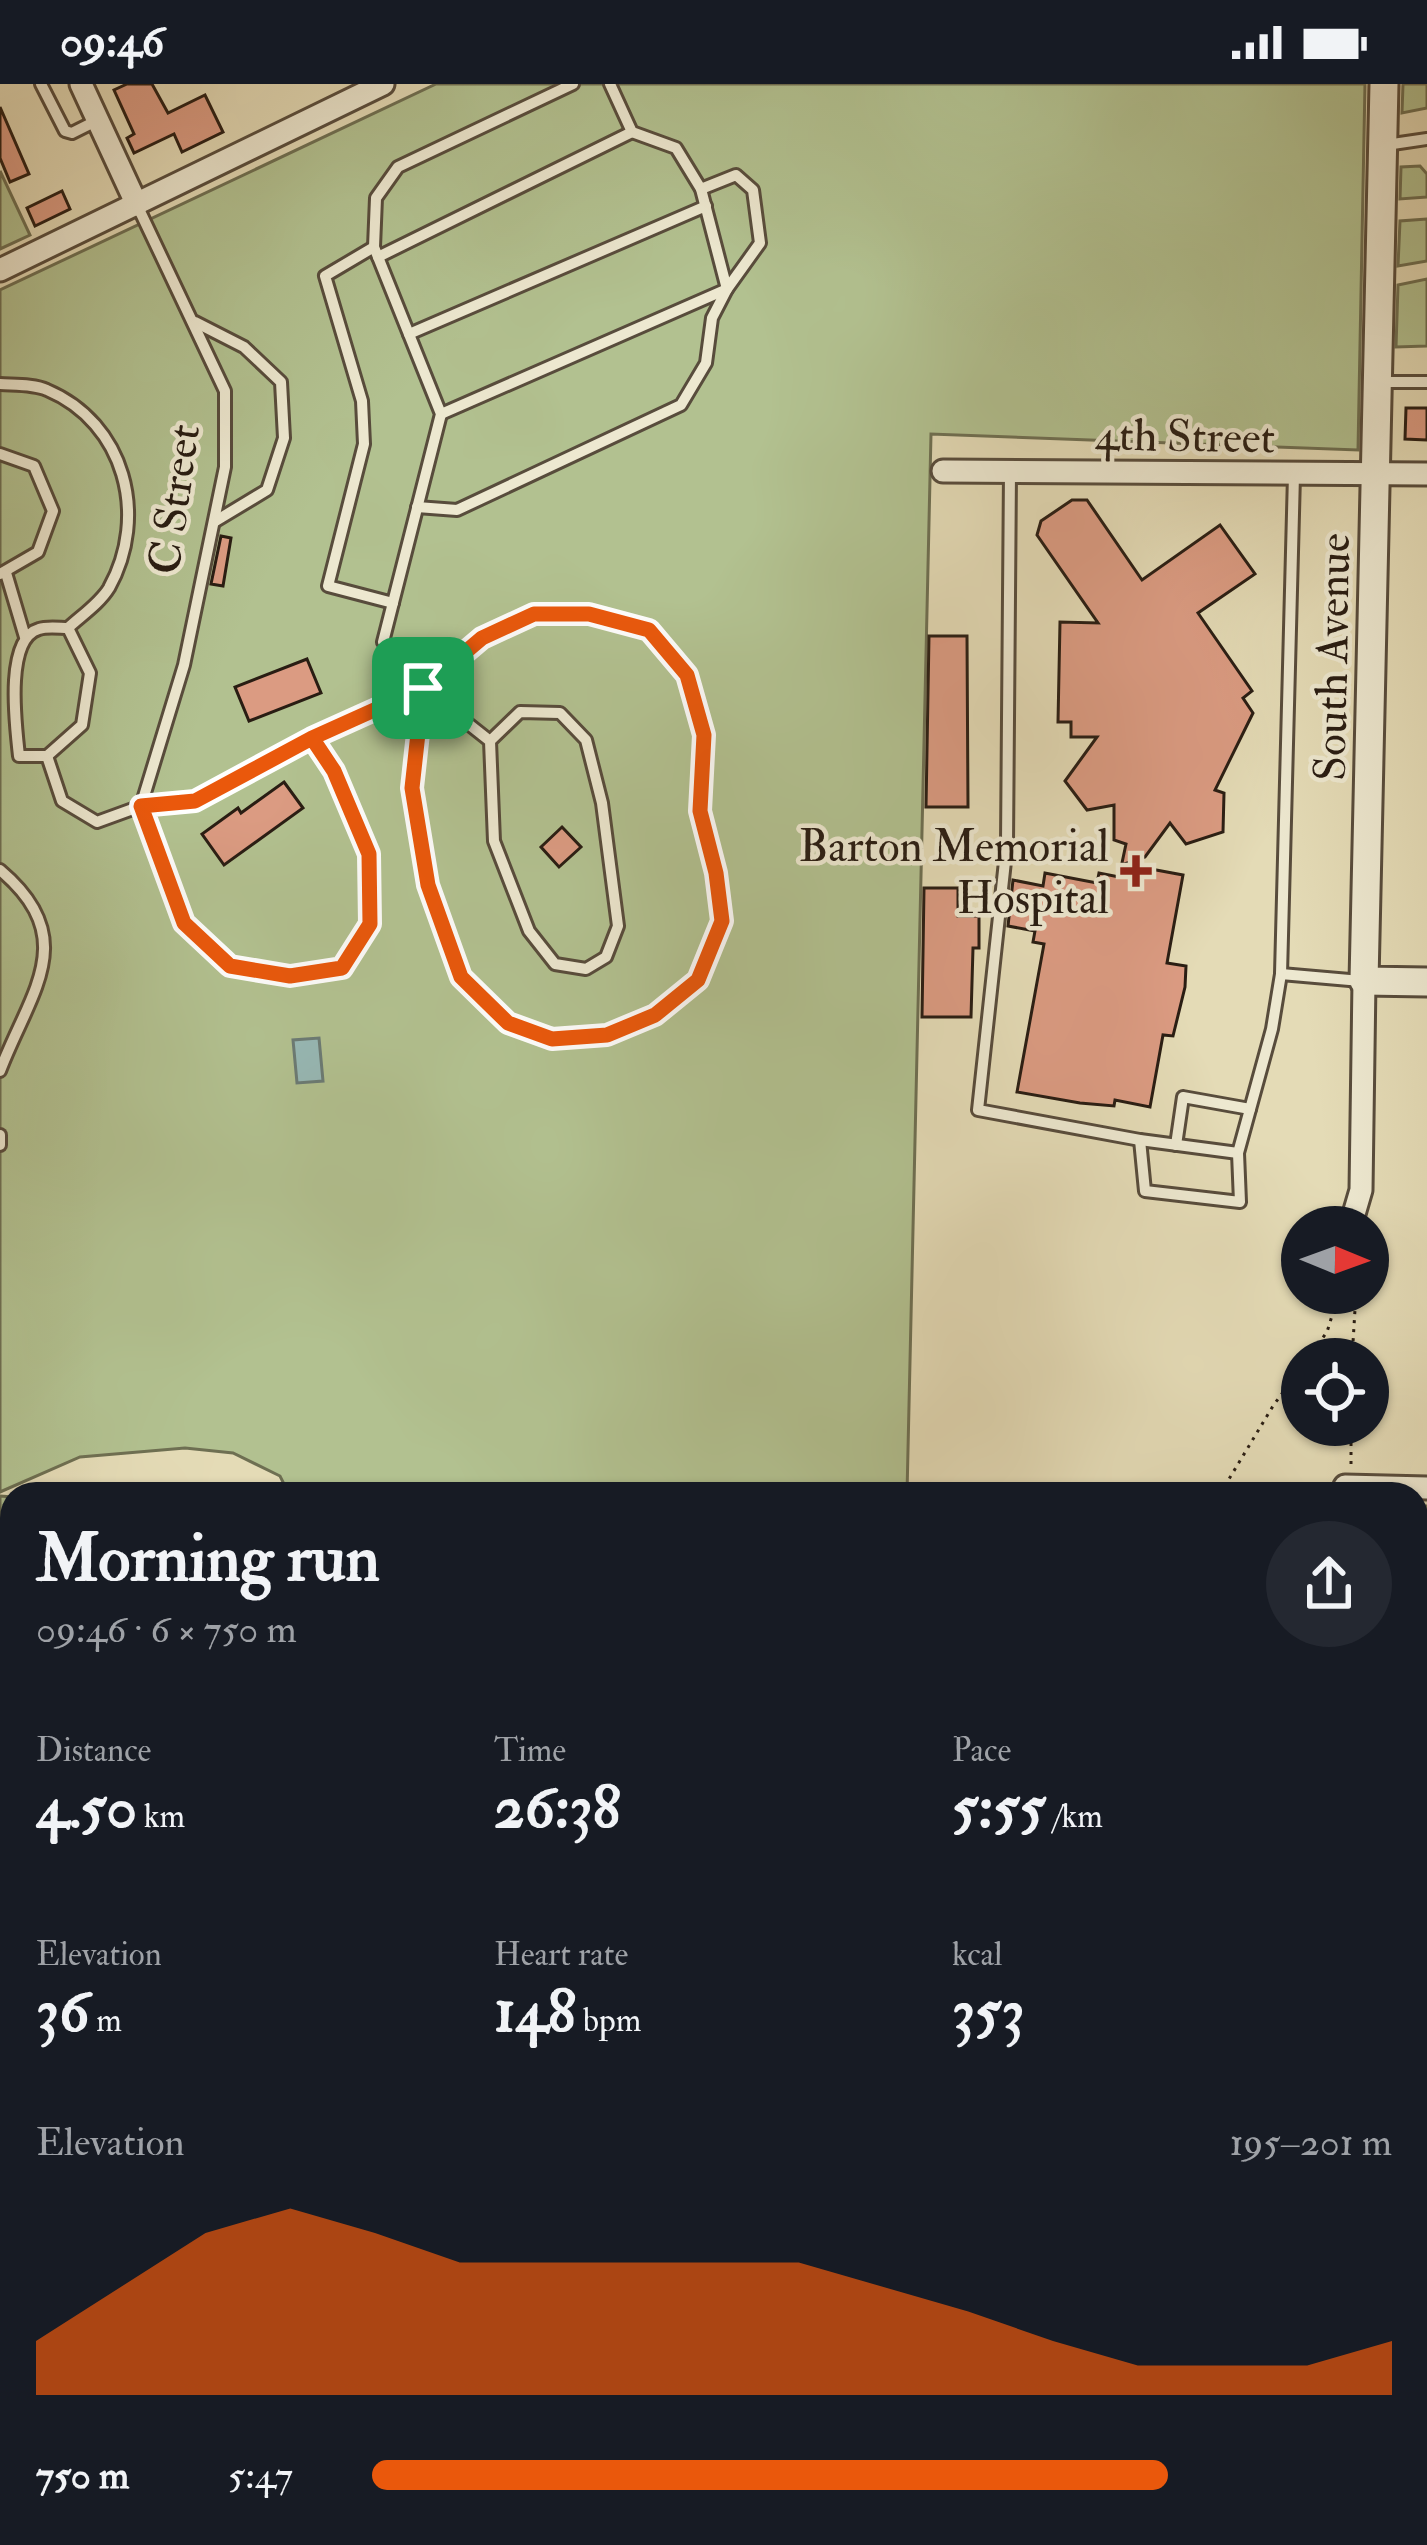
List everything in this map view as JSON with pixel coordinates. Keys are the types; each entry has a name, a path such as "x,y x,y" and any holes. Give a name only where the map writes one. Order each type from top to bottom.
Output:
{"street":[{"name":"C Street","path":"81,84 137,205"},
{"path":"0,270 383,84"},
{"name":"South Avenue","path":"1356,1206 1361,1190 1384,84"},
{"name":"4th Street","path":"943,471 1427,474"},
{"path":"1364,981 1427,982"}],"lane":[{"path":"41,84 65,131 72,133 98,120"},
{"path":"490,741 520,712 560,713 586,740 602,803 618,926 606,957 586,968 555,964 529,931 494,841 490,741 423,688 383,642 441,414 376,252 376,198 398,167 573,84"},
{"path":"610,84 632,132"},
{"path":"393,603 328,586 364,444 362,401 325,276 632,132 676,148 701,189 727,289"},
{"path":"1383,146 1427,139"},
{"path":"417,507 457,510 680,405 706,363 712,317 760,243 753,190 736,175 701,189"},
{"name":"C Street","path":"137,205 225,391 225,467 214,522 184,665 141,806"},
{"path":"409,334 706,206"},
{"path":"441,414 727,289"},
{"path":"192,320 244,347 281,382 284,439 267,490 214,522"},
{"path":"1379,382 1427,382"},
{"path":"0,383 45,388 97,422 124,472 129,534 107,591 68,628 40,628 25,637 17,655 19,756"},
{"path":"0,454 34,466 53,511 38,551 3,573 25,637"},
{"path":"1010,472 1007,843 978,1110 1238,1153"},
{"path":"1140,1140 1145,1191 1240,1202 1238,1153 1272,1029 1281,974 1294,475"},
{"path":"47,756 62,800 97,821 141,806 195,801 312,738 423,688 482,638 534,614 589,614 649,630 687,675 704,735 700,811 722,921 698,980 655,1015 607,1035 552,1039 508,1023 461,977 428,885 412,788 423,688"},
{"path":"0,758 47,756 82,725 90,673 68,628"},
{"path":"0,657 17,655"},
{"path":"141,806 184,923 230,966 290,976 342,968 370,924 369,854 334,771 312,738"},
{"path":"0,870 26,892 43,932 45,972 0,1070"},
{"path":"1281,974 1364,981"},
{"path":"1176,1145 1184,1097 1250,1108"},
{"path":"0,1135 0,1145"}],"path":[{"path":"1227,1482 1281,1395"},
{"path":"1346,1482 1352,1446"}],"green space":[{"path":"436,84 1365,84 1358,450 931,434 907,1482 283,1482 280,1476 233,1453 185,1448 80,1457 23,1482 0,1482 0,290"},
{"path":"1403,84 1427,84 1427,108 1402,113"},
{"path":"1420,166 1427,174 1427,197 1400,199 1401,167"},
{"path":"0,171 30,235 0,249"},
{"path":"1427,219 1427,261 1398,266 1400,221"},
{"path":"1427,279 1427,346 1396,347 1398,285"}],"water":[{"path":"319,1038 323,1081 297,1083 293,1040"}],"building":[{"path":"127,84 152,84 168,113 205,95 223,132 182,152 174,134 134,153 127,138 134,134 114,90"},
{"path":"0,107 29,174 10,182 0,158"},
{"path":"62,191 70,209 35,226 27,208"},
{"path":"1406,408 1427,408 1427,440 1405,439"},
{"path":"1072,500 1087,500 1142,580 1220,525 1255,574 1198,613 1252,691 1243,698 1253,713 1215,790 1224,793 1223,832 1186,844 1170,823 1145,857 1124,864 1183,875 1167,963 1186,966 1185,987 1173,1036 1163,1035 1150,1107 1115,1100 1114,1106 1080,1103 1017,1092 1044,944 1033,942 1035,931 1008,926 1013,880 1043,886 1045,873 1097,883 1099,873 1119,877 1126,844 1114,840 1114,805 1087,810 1065,781 1097,737 1071,737 1071,722 1058,722 1060,622 1098,623 1037,535 1041,521"},
{"path":"221,536 231,538 223,586 211,584"},
{"path":"929,636 967,636 968,807 926,807"},
{"path":"307,659 321,693 249,721 235,687"},
{"path":"284,782 303,808 224,865 202,834"},
{"path":"562,827 581,847 559,867 541,847"},
{"path":"924,888 958,888 958,916 979,916 971,1017 922,1017"}],"place":[{"name":"Barton Memorial Hospital","path":"1136,871"}],"route":[{"path":"423,688 312,738 195,801 141,806 184,923 230,966 290,976 342,968 370,924 369,854 334,771 312,738 423,688 412,788 428,885 461,977 508,1023 552,1039 607,1035 655,1015 698,980 722,921 700,811 704,735 687,675 649,630 589,614 534,614 482,638 423,688"}]}
